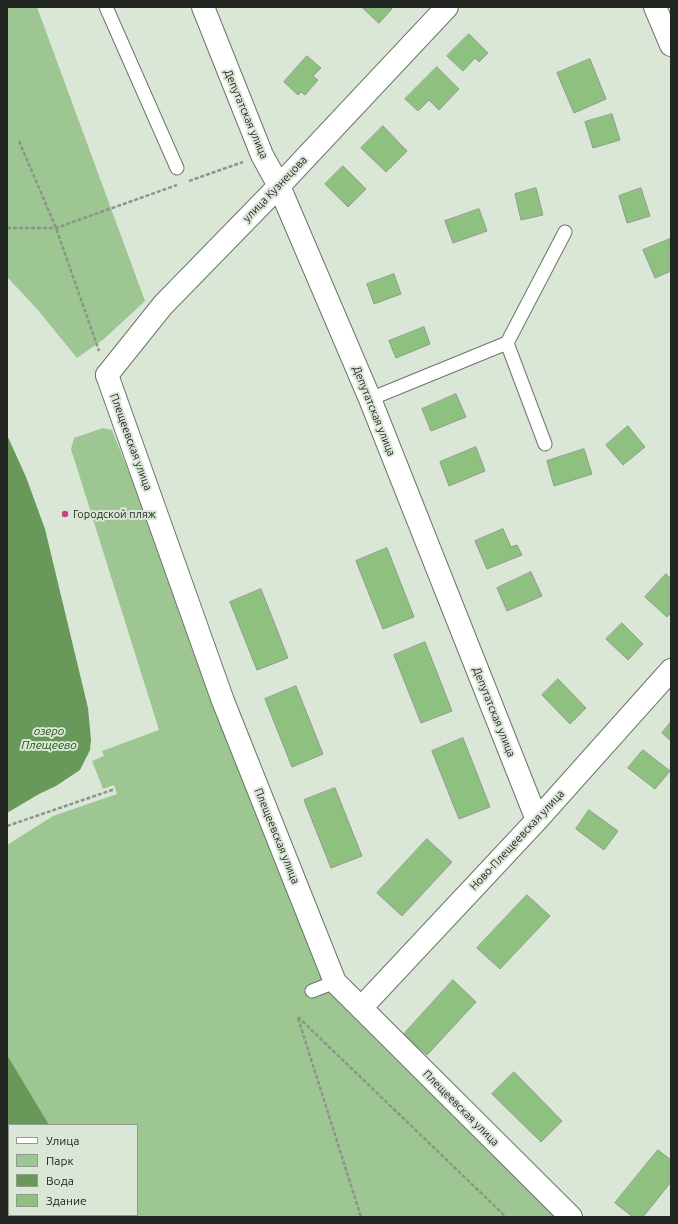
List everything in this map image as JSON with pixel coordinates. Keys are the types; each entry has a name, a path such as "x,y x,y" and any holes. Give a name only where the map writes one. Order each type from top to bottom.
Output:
{"street":[{"name":"Депутатская улица","path":"203,7 262,155 279,186 370,399 537,820"},
{"name":"улица Кузнецова","path":"108,375 163,305 279,186 447,7"},
{"path":"655,7 671,45"},
{"name":"Плещеевская улица","path":"108,375 223,701 335,982 571,1217"},
{"name":"Ново-Плещеевская улица","path":"361,1008 537,820 671,670"}],"lane":[{"path":"106,7 177,168"},
{"path":"370,399 507,343 565,232"},
{"path":"507,343 545,444"},
{"path":"312,991 335,982"}],"path":[{"path":"19,141 56,228 108,375"},
{"path":"189,181 262,155"},
{"path":"7,228 56,228 181,184"},
{"path":"7,826 115,789"},
{"path":"361,1217 298,1017 506,1217"}],"green space":[{"path":"7,7 37,7 145,301 104,339 77,358 37,309 7,277"},
{"path":"103,428 112,430 334,983 569,1217 7,1217 7,845 53,816 117,794 114,785 103,789 92,761 104,756 102,751 159,730 71,449 74,438"}],"water":[{"name":"озеро Плещеево","path":"7,435 26,477 45,529 88,708 91,740 90,750 80,770 56,786 7,813"},
{"path":"7,1055 48,1124 8,1124 8,1216 82,1216 7,1217"}],"building":[{"path":"362,7 390,7 392,9 379,23"},
{"path":"469,34 488,53 479,62 475,58 463,71 447,56"},
{"path":"307,56 321,68 313,76 318,80 305,95 301,92 298,95 284,82"},
{"path":"590,59 606,99 574,113 557,73"},
{"path":"437,67 459,89 439,110 429,100 418,111 405,99"},
{"path":"612,114 620,140 593,148 585,122"},
{"path":"383,126 407,151 386,172 361,148"},
{"path":"343,166 366,189 348,207 325,184"},
{"path":"536,188 543,215 521,220 515,194"},
{"path":"641,188 650,216 627,223 619,196"},
{"path":"479,209 487,231 453,243 445,221"},
{"path":"670,239 671,271 655,278 643,250"},
{"path":"394,274 401,294 374,304 367,284"},
{"path":"424,327 430,344 396,358 389,341"},
{"path":"456,394 466,417 431,431 422,409"},
{"path":"628,426 645,447 623,465 606,445"},
{"path":"476,447 485,471 449,486 440,462"},
{"path":"584,449 592,474 554,486 547,461"},
{"path":"503,529 511,547 517,545 522,555 487,569 475,541"},
{"path":"387,548 414,617 383,629 356,561"},
{"path":"531,572 542,596 507,611 497,588"},
{"path":"666,574 671,579 671,613 667,617 645,597"},
{"path":"261,589 288,658 257,670 230,602"},
{"path":"622,623 643,644 628,660 606,639"},
{"path":"425,642 452,711 421,723 394,655"},
{"path":"558,679 586,708 570,724 542,695"},
{"path":"296,686 323,754 292,767 265,699"},
{"path":"671,722 671,741 662,733"},
{"path":"463,738 490,807 459,819 432,751"},
{"path":"643,750 670,771 655,789 628,768"},
{"path":"335,788 362,856 331,868 304,800"},
{"path":"589,810 618,831 604,850 576,829"},
{"path":"427,839 452,862 402,916 377,893"},
{"path":"527,895 550,916 500,969 477,948"},
{"path":"453,980 476,1002 427,1055 404,1034"},
{"path":"514,1072 562,1121 541,1142 492,1094"},
{"path":"658,1150 671,1160 671,1182 643,1217 633,1217 615,1203"}],"place":[{"name":"Городской пляж","path":"65,514"}]}
